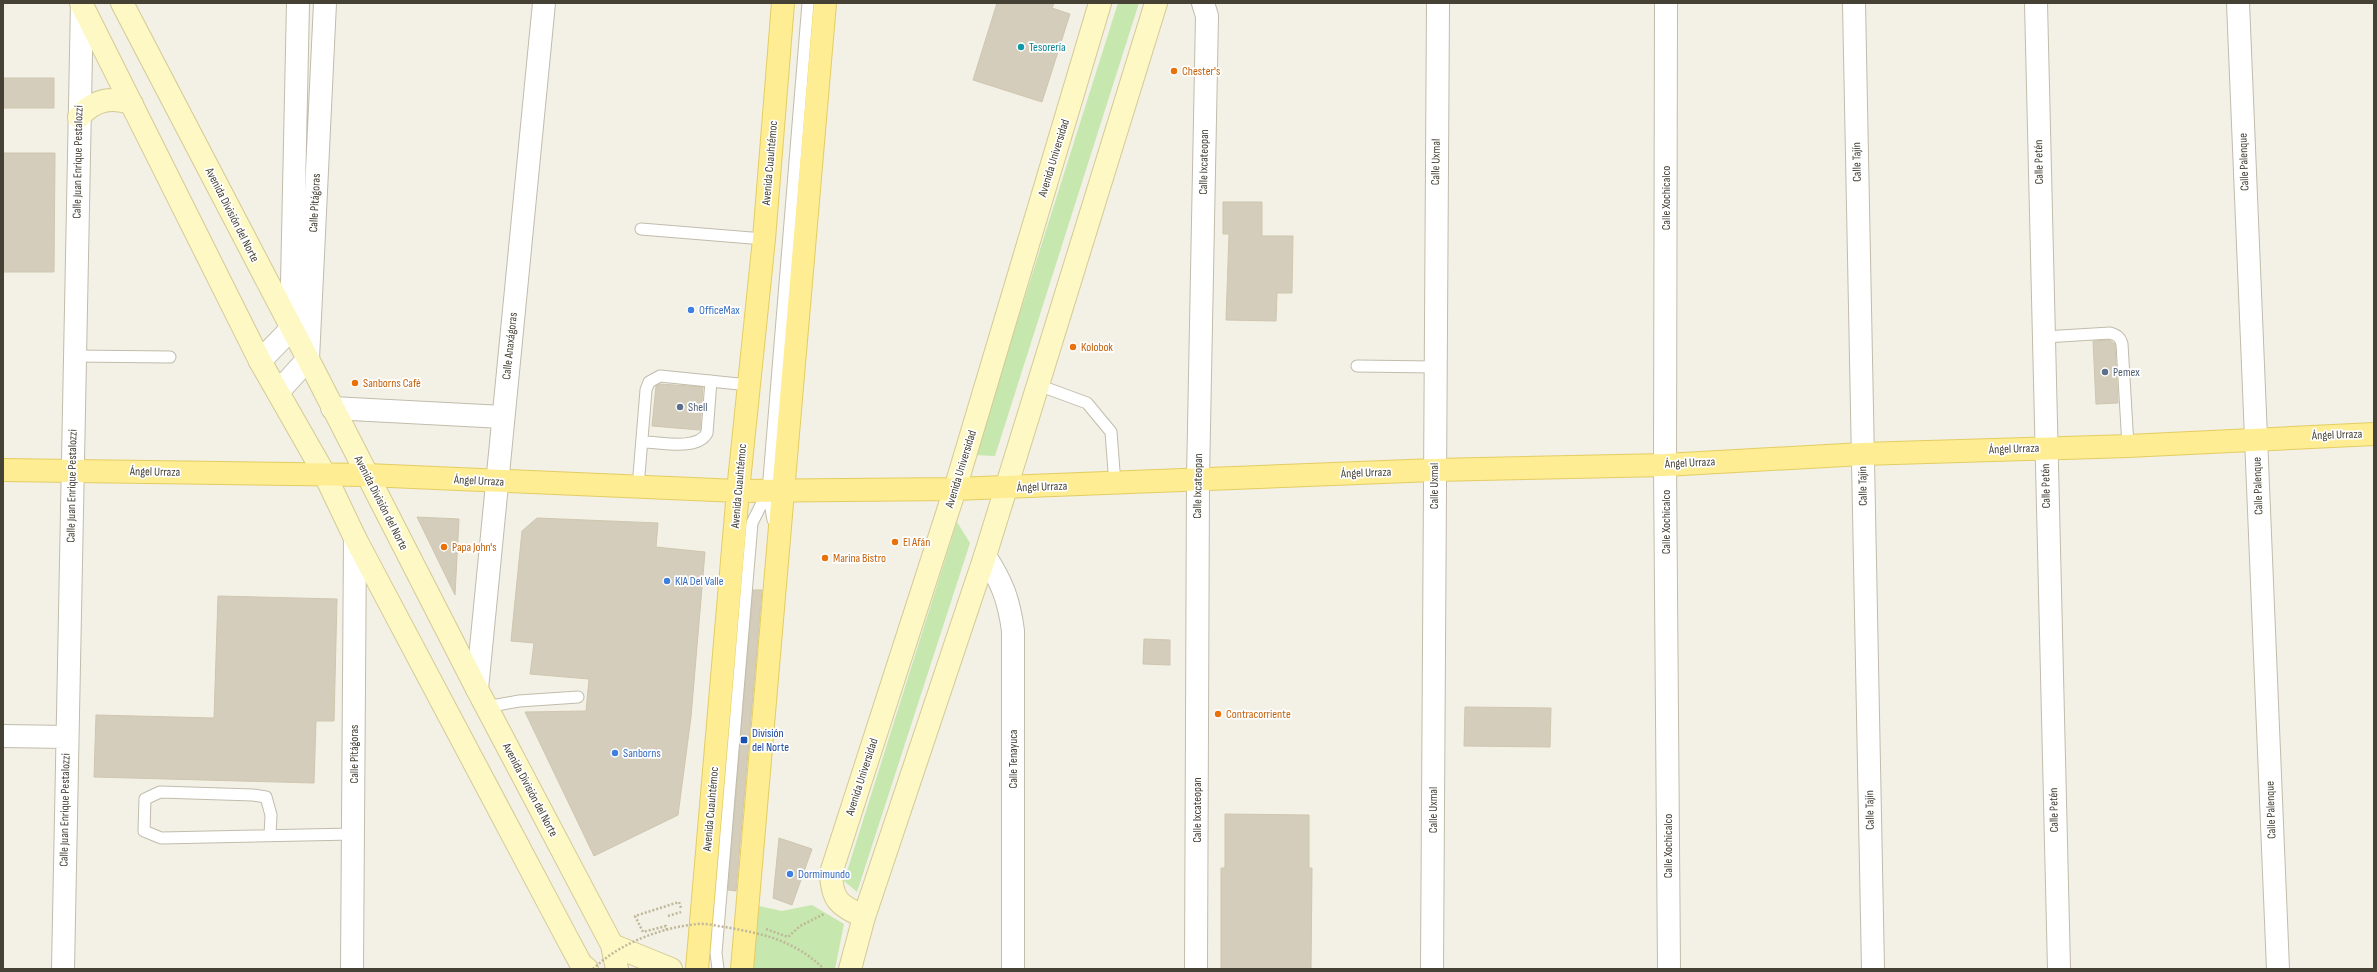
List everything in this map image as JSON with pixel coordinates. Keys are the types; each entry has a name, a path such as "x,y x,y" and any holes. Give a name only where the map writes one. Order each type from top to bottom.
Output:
{"main road":[{"name":"Avenida División del Norte","path":"122,3 291,330 308,359 481,698 612,945"},
{"name":"Avenida Cuauhtémoc","path":"697,969 738,491 764,239 784,3"},
{"path":"742,969 775,491 825,3"},
{"name":"Avenida Universidad","path":"864,917 840,905 832,889 831,873 955,489 1100,3"},
{"path":"850,969 864,917 985,556 1156,3"},
{"path":"81,4 260,361 325,475 355,538 586,968"},
{"path":"79,117 94,104 103,100 123,100 132,104"},
{"name":"Ángel Urraza","path":"3,470 367,475 496,482 738,491 955,489 1115,484 1198,479 1434,470 1665,465 1862,454 2128,446 2374,434"},
{"path":"612,945 617,969"},
{"path":"612,945 671,969"}],"street":[{"name":"Calle Pitágoras","path":"291,330 298,3"},
{"name":"Calle Pitágoras","path":"308,359 325,3"},
{"name":"Calle Anaxágoras","path":"481,698 496,482 544,3"},
{"name":"Calle Ixcateopan","path":"1196,969 1198,479 1207,16 1203,3"},
{"name":"Calle Uxmal","path":"1432,969 1434,367 1438,3"},
{"name":"Calle Xochicalco","path":"1666,3 1665,465 1669,969"},
{"name":"Calle Tajín","path":"1854,3 1873,969"},
{"name":"Calle Petén","path":"2036,3 2058,969"},
{"name":"Calle Palenque","path":"2238,3 2278,969"},
{"name":"Calle Juan Enrique Pestalozzi","path":"62,969 81,4"},
{"path":"260,361 291,330"},
{"path":"278,392 308,359"},
{"path":"332,408 502,417"},
{"name":"Calle Pitágoras","path":"352,969 355,538"},
{"name":"Calle Tenayuca","path":"985,556 1001,580 1010,608 1013,631 1013,969"},
{"path":"3,736 67,737"}],"lane":[{"path":"732,969 735,964 774,524 808,3"},
{"path":"641,229 764,239"},
{"path":"2044,337 2110,333 2120,338 2122,344 2128,446"},
{"path":"74,356 170,357"},
{"path":"1357,366 1434,367"},
{"path":"638,487 643,442 646,390 649,382 660,376 749,385"},
{"path":"643,442 692,444 704,438 707,433 711,381"},
{"path":"1038,385 1086,403 1111,432 1115,484"},
{"path":"718,969 716,953 752,523 775,491"},
{"path":"481,698 519,701 578,697"},
{"path":"270,835 271,815 266,798 253,795 160,792 145,799 144,831 161,838 353,834"}],"path":[{"path":"667,930 666,926 643,932 635,916 679,902 682,912 668,916"},
{"path":"764,934 766,929 788,938 800,926 825,914"},
{"path":"586,968 650,933 699,923 764,934 808,954 824,969"}],"green space":[{"path":"1118,3 1139,3 995,456 975,455"},
{"path":"957,522 970,543 857,892 844,881"},
{"path":"812,905 844,924 835,969 752,969 759,906 782,911"}],"building":[{"name":"Tesorería","path":"997,3 1054,3 1052,8 1070,14 1042,102 973,80"},
{"path":"3,78 54,78 54,108 3,108"},
{"path":"3,153 55,153 54,272 3,272"},
{"path":"1223,202 1262,202 1262,236 1293,236 1292,293 1277,293 1276,321 1226,320 1229,234 1223,234"},
{"name":"Pemex","path":"2109,340 2115,344 2118,403 2096,404 2093,341"},
{"name":"Shell","path":"660,384 703,387 700,430 652,426 656,386"},
{"name":"Papa John's","path":"417,517 459,519 455,595"},
{"path":"537,518 658,523 656,547 705,552 691,717 678,815 594,856 525,712 586,711 589,679 530,674 534,643 511,641 522,531"},
{"path":"753,590 762,590 736,891 728,890"},
{"path":"218,596 337,599 334,721 316,721 314,783 94,777 96,715 214,718"},
{"path":"1144,639 1170,640 1170,665 1143,664"},
{"path":"1465,707 1551,708 1550,747 1464,746"},
{"path":"1225,814 1309,815 1309,868 1312,868 1311,969 1221,969 1221,868 1225,868"},
{"name":"Dormimundo","path":"779,838 812,849 792,905 773,898"}],"place":[{"name":"Tesorería","path":"1021,47"},
{"name":"Chester's","path":"1174,71"},
{"name":"OfficeMax","path":"691,310"},
{"name":"Kolobok","path":"1073,347"},
{"name":"Pemex","path":"2105,372"},
{"name":"Sanborns Café","path":"355,383"},
{"name":"Shell","path":"680,407"},
{"name":"El Afán","path":"895,542"},
{"name":"Papa John's","path":"444,547"},
{"name":"Marina Bistro","path":"825,558"},
{"name":"KIA Del Valle","path":"667,581"},
{"name":"Contracorriente","path":"1218,714"},
{"name":"División del Norte","path":"744,740"},
{"name":"Sanborns","path":"615,753"},
{"name":"Dormimundo","path":"790,874"}]}
